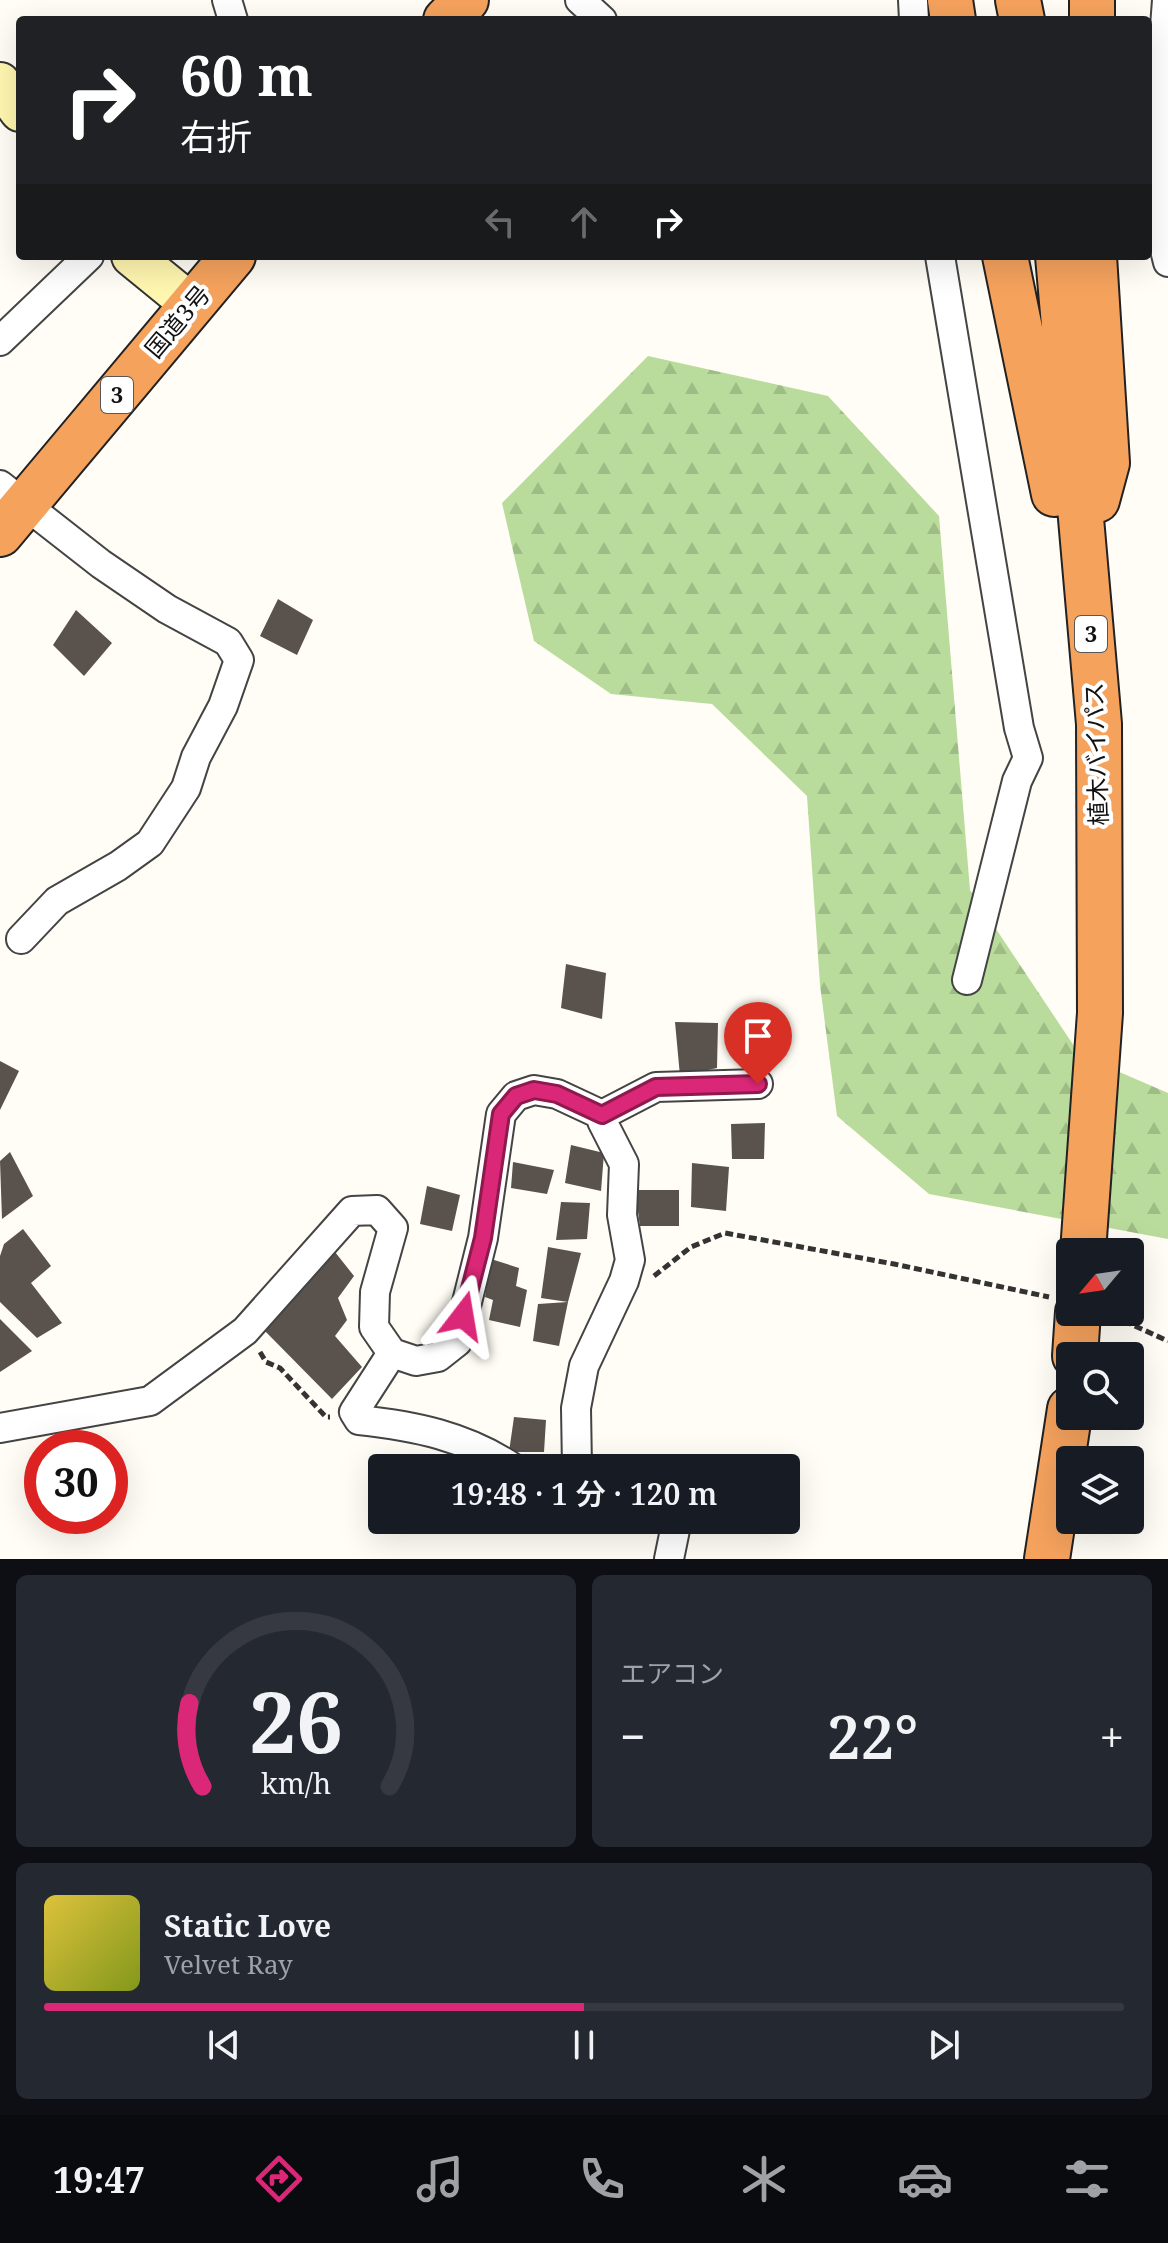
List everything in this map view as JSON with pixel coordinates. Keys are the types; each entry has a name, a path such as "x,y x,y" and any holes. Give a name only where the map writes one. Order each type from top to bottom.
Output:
{"highway":[{"path":"450,16 466,0"},
{"name":"国道3号","path":"8,508 230,260"},
{"path":"1006,260 1024,335 1099,724"},
{"name":"植木バイパス","path":"1058,260 1099,724 1100,1013 1084,1238"},
{"path":"1084,546 1107,463 1094,260"},
{"path":"1047,1559 1067,1430"}],"main road":[{"path":"0,83 16,105"},
{"path":"137,260 192,305"}],"street":[{"path":"580,0 598,16"},
{"path":"1167,0 1158,109 1161,234 1168,262"},
{"path":"0,341 85,260"},
{"path":"941,260 1017,712 1028,758 1017,781 967,980"},
{"path":"8,508 101,564 167,609 228,642 239,660 223,706 196,757 186,788 150,843 118,866 57,901 21,939"},
{"path":"602,1115 656,1087 758,1084"},
{"path":"0,1428 150,1401 245,1331 352,1211 377,1210 393,1228 375,1292 374,1327 392,1353 416,1361 438,1357 457,1342 483,1238 501,1114 516,1096 534,1090 557,1094 602,1115"},
{"path":"577,1454 576,1408 584,1366 624,1281 630,1260 622,1215 624,1164 602,1121 602,1115"},
{"path":"392,1353 354,1412 359,1420 408,1425 449,1435 492,1454"},
{"path":"669,1559 674,1534"}],"path":[{"path":"646,1281 691,1247 725,1233 894,1264 1056,1302"},
{"path":"1135,1326 1168,1341"},
{"path":"245,1331 266,1362 280,1368 326,1417 359,1420"}],"green space":[{"path":"648,356 828,396 939,516 970,890 1080,1055 1168,1093 1168,1239 929,1194 837,1116 820,985 807,796 712,704 611,694 534,641 502,503"}],"building":[{"path":"278,599 313,620 297,655 260,636"},
{"path":"76,610 112,643 84,676 53,645"},
{"path":"566,964 606,973 602,1019 561,1008"},
{"path":"675,1022 718,1023 717,1068 680,1076"},
{"path":"0,1061 19,1071 0,1110"},
{"path":"765,1123 764,1159 732,1159 731,1124"},
{"path":"571,1145 604,1153 601,1191 565,1183"},
{"path":"10,1152 33,1196 2,1219 0,1161"},
{"path":"513,1162 554,1170 547,1194 511,1188"},
{"path":"692,1163 729,1167 726,1211 691,1207"},
{"path":"427,1186 460,1195 452,1231 420,1224"},
{"path":"635,1190 679,1190 679,1226 640,1226"},
{"path":"561,1202 590,1203 587,1239 556,1240"},
{"path":"23,1229 51,1266 31,1283 62,1323 37,1338 0,1302 0,1256 4,1244"},
{"path":"548,1247 581,1253 568,1302 541,1298"},
{"path":"335,1252 354,1276 338,1298 347,1320 335,1336 362,1367 332,1399 264,1330"},
{"path":"491,1259 519,1268 516,1286 527,1290 520,1327 489,1320 493,1300 485,1297"},
{"path":"568,1302 559,1346 533,1341 538,1304"},
{"path":"0,1319 32,1351 0,1372"},
{"path":"514,1417 546,1420 544,1452 509,1452"}],"route":[{"path":"463,1316 483,1238 501,1114 516,1096 534,1090 557,1094 602,1115 656,1087 758,1084"}]}
